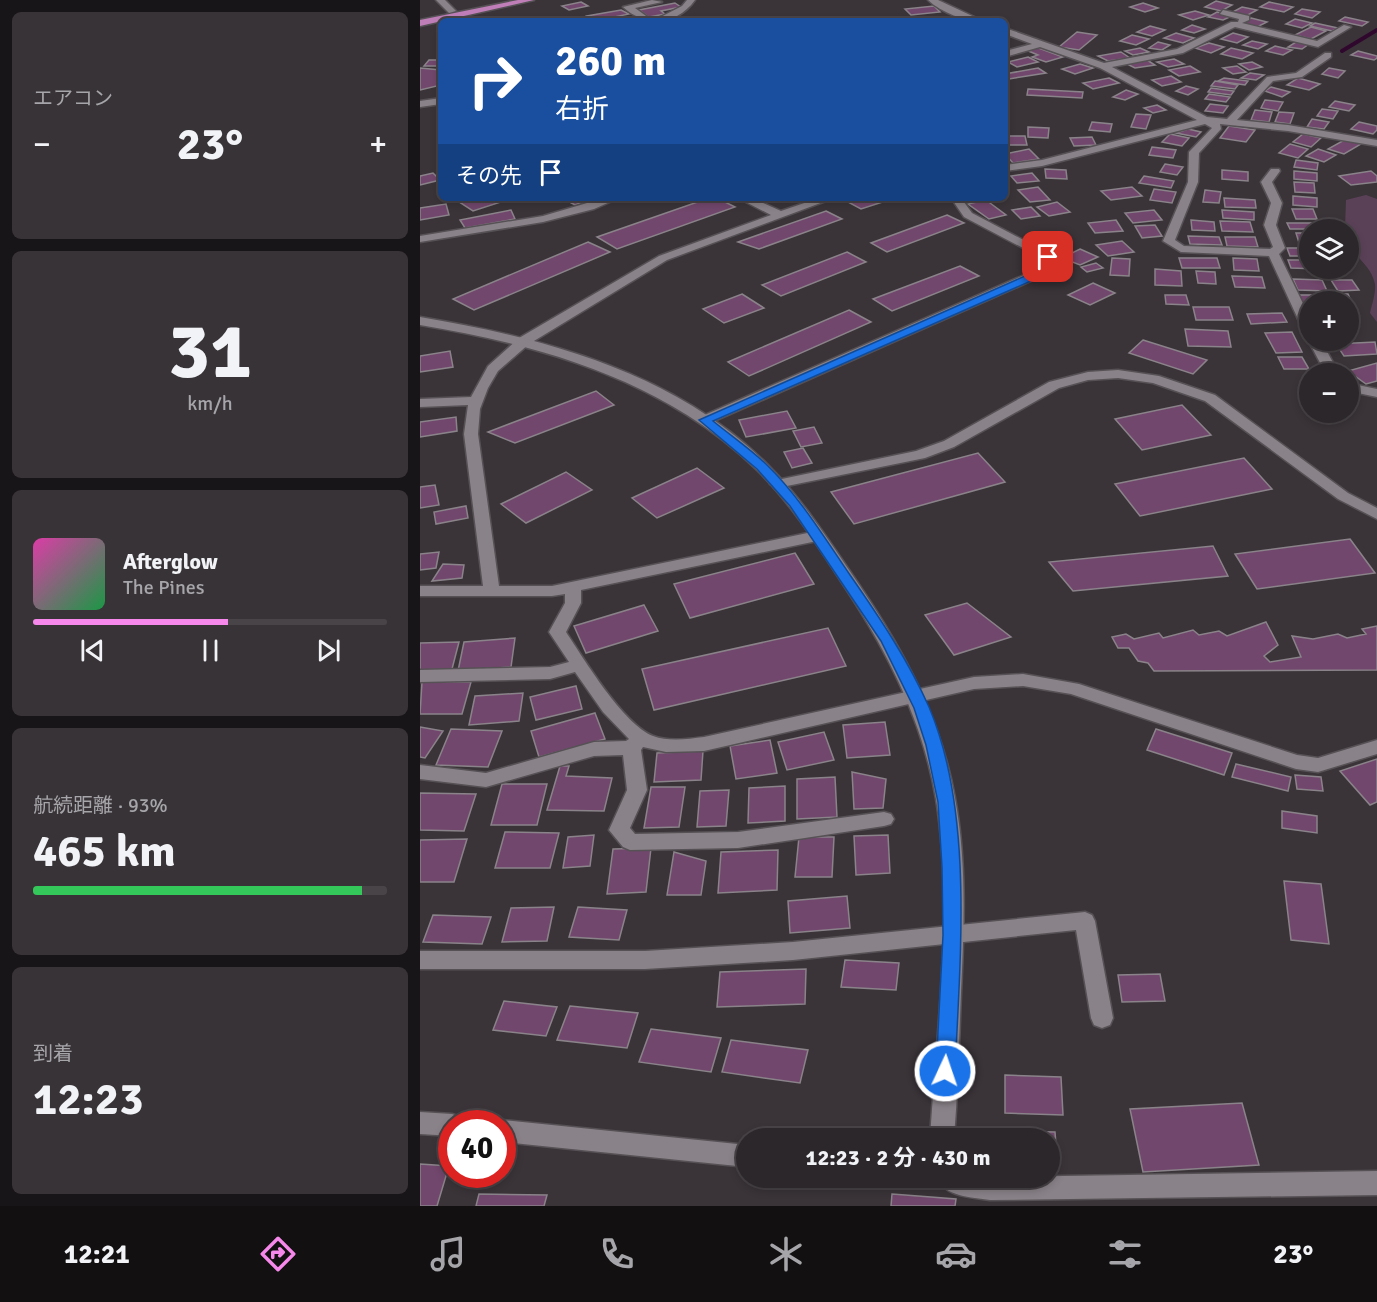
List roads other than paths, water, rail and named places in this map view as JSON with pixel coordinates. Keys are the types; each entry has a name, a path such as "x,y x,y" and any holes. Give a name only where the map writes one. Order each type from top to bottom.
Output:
{"main road":[{"path":"420,18 506,0"},
{"path":"444,18 530,0"},
{"path":"420,23 438,19"}],"street":[{"path":"440,0 452,11"},
{"path":"644,18 627,7 658,2 656,0"},
{"path":"663,18 685,8 691,0"},
{"path":"932,0 946,9 971,18"},
{"path":"1103,66 1179,51 1246,18 1223,12"},
{"path":"1234,24 1318,44 1347,27"},
{"path":"1008,32 1103,66 1218,127 1194,152 1193,182 1169,241 1181,249 1273,253 1279,248 1270,225 1276,215 1275,193 1266,183 1275,171"},
{"path":"1008,53 1040,44"},
{"path":"1230,122 1270,79 1299,75 1328,55"},
{"path":"420,104 438,101"},
{"path":"1008,168 1042,163 1208,120 1288,128 1377,143"},
{"path":"420,239 508,227 605,201"},
{"path":"750,201 780,215"},
{"path":"492,591 471,434 476,401 493,369 524,341 663,258 820,201"},
{"path":"705,420 1045,270 1048,257 968,215 958,201"},
{"path":"1273,253 1299,309"},
{"path":"420,321 524,341 584,360 628,378 705,420 761,466 777,484 817,536 888,640 916,695 934,745 946,802 952,935 942,1128"},
{"path":"777,484 920,454 949,444 1054,385 1088,376 1118,374 1154,379 1184,387 1210,398 1343,496 1377,514"},
{"path":"1359,389 1377,393"},
{"path":"420,403 476,401"},
{"path":"420,591 552,591 817,536"},
{"path":"573,586 573,603 557,632 636,743 637,790 619,830 630,842 738,840 884,819"},
{"path":"420,676 550,673 581,665"},
{"path":"420,772 486,780 594,749 636,743 674,747 704,744 974,682 1023,680 1073,688 1296,762 1318,765 1377,747"},
{"path":"420,960 645,960 793,951 1085,921 1102,1018"},
{"path":"420,1123 438,1124"},
{"path":"516,1132 736,1155"},
{"path":"1060,1187 1377,1183"}],"waterway":[{"path":"1342,51 1377,30"}]}
